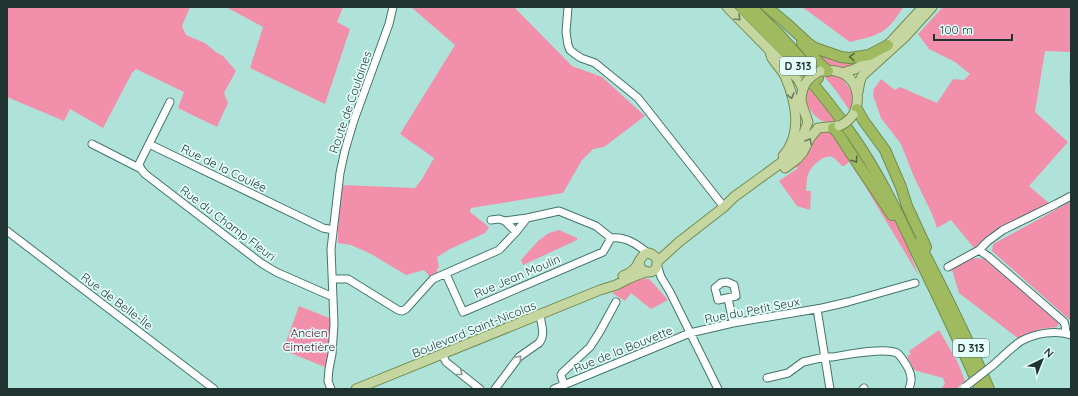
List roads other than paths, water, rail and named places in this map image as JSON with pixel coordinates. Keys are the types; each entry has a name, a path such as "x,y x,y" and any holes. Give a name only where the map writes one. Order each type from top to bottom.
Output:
{"highway":[{"name":"D 313","path":"741,7 773,38 801,69 827,100 849,130 894,206 957,335 980,389"},
{"name":"D 313","path":"751,7 778,33 810,68 858,131 879,164 927,258 970,346 989,389"},
{"path":"767,7 809,44 841,57 850,58 869,55 888,45"},
{"path":"779,17 819,62 824,71"},
{"path":"855,112 863,120 885,150 907,206 929,252 927,258"},
{"path":"832,127 837,132 894,218 908,243 914,246"}],"main road":[{"path":"727,7 804,86"},
{"path":"842,73 855,69 867,62 888,45 923,7"},
{"path":"724,207 791,164 803,152 810,138 818,128 832,127 844,124 850,120 855,112 862,76 905,37 932,7"},
{"path":"749,186 786,153 795,132 796,119 789,88 780,66 772,58 769,49"},
{"path":"654,259 679,242 724,207 734,197 789,157 795,150 808,122 802,109 801,100 804,86 811,76 824,71 836,71 842,73 851,80 858,92"},
{"path":"806,116 816,124 832,127"},
{"path":"644,255 654,259 654,270 647,272 640,268 639,261 644,255"},
{"name":"Boulevard Saint-Nicolas","path":"600,290 613,281 628,274 639,261"},
{"name":"Boulevard Saint-Nicolas","path":"356,389 647,272"}],"street":[{"name":"Route de Coulaines","path":"331,389 328,381 334,324 332,249 340,174 354,120 390,24 393,7"},
{"path":"568,7 566,32 570,50 581,58 595,63 638,98 724,207"},
{"path":"140,169 139,164 170,102"},
{"name":"Rue du Champ Fleuri","path":"92,144 140,169 276,272 333,297"},
{"name":"Rue de la Coulée","path":"149,144 323,228 333,230"},
{"path":"948,266 979,250 988,241 1004,230 1071,196"},
{"path":"505,222 559,211 596,226 611,238 619,237 640,247 654,259 661,277 674,299 717,389"},
{"path":"491,220 499,218 516,232"},
{"path":"332,279 348,279 402,311 406,309 433,279 499,250 527,218"},
{"name":"Rue de Belle-Île","path":"7,231 214,389"},
{"name":"Rue Jean Moulin","path":"446,274 463,312 603,252 611,238"},
{"path":"634,244 639,261"},
{"path":"964,388 1026,339 1037,335 1054,332 1068,334 1064,322 979,250"},
{"path":"647,272 657,279 674,299"},
{"name":"Rue du Petit Seux","path":"690,333 733,323 817,309 848,302 915,282"},
{"path":"728,298 733,323"},
{"path":"564,385 561,375 562,373 590,346 599,334 616,302"},
{"path":"817,309 830,389"},
{"path":"495,389 519,357 542,340 543,336 540,315"},
{"name":"Rue de la Bouvette","path":"554,389 690,333"},
{"path":"767,378 788,373 803,362 825,357 880,351 896,353 903,359 911,376 912,383 909,389"},
{"path":"442,354 446,362 480,389"}],"park label":[{"name":"Ancien Cimetière","path":"309,339"}]}
